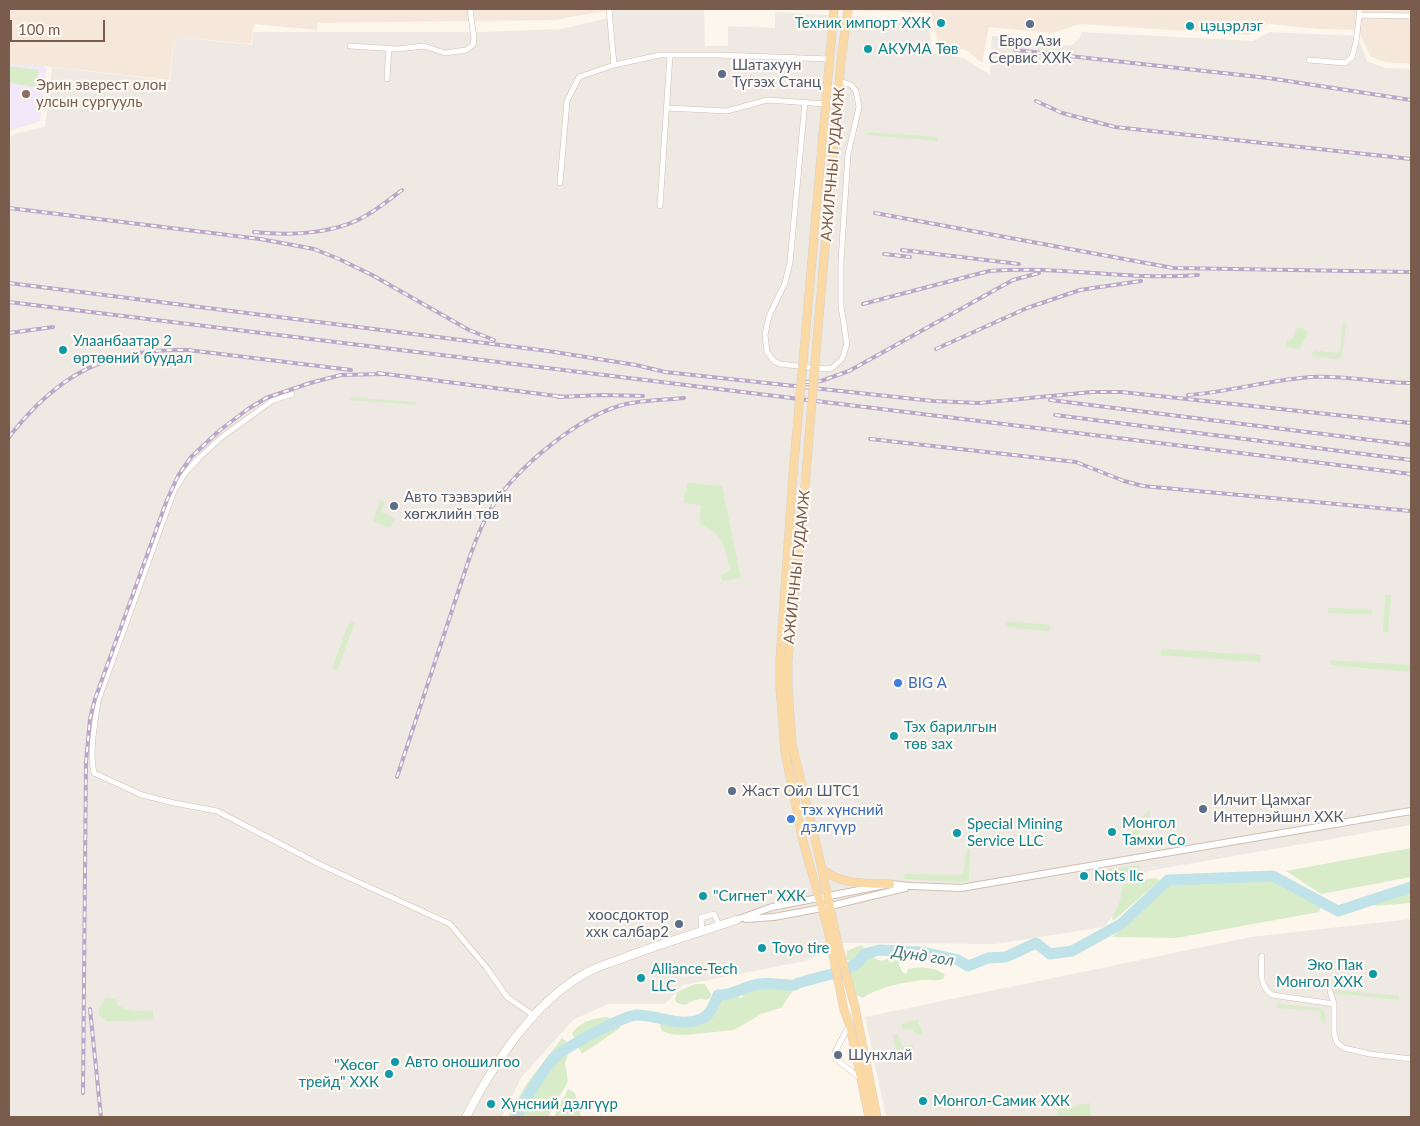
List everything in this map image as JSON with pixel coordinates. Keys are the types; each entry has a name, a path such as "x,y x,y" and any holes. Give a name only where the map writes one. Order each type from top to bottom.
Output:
{"main road":[{"name":"АЖИЛЧНЫ ГУДАМЖ","path":"834,9 793,474 780,659 792,744 828,896 826,907 834,944 844,1010 850,1026 869,1117"},
{"name":"АЖИЛЧНЫ ГУДАМЖ","path":"826,907 819,898 803,841 785,752 784,687 806,474 848,9"},
{"path":"822,869 830,876 840,880 890,884"},
{"path":"466,1117 491,1075 533,1015 562,988 586,972 658,944 736,920"},
{"name":"АЖИЛЧНЫ ГУДАМЖ","path":"834,944 855,1007 877,1117"}],"street":[{"path":"350,46 389,48 424,46 445,52 466,50 473,45 474,39 470,9"},
{"path":"609,9 614,64"},
{"path":"1309,60 1345,63 1352,57 1360,9"},
{"path":"1360,15 1411,16"},
{"path":"388,79 389,48"},
{"path":"560,183 567,101 579,77 614,64 660,55 718,54 830,59"},
{"path":"660,206 670,55"},
{"path":"805,102 790,262 785,283 769,316 765,345 770,357 780,364 826,369 838,364 847,344 841,306 841,261 848,154 859,107 856,91 851,85 840,82"},
{"path":"667,108 727,111 767,100 826,104"},
{"path":"292,394 273,400 222,437 185,473 174,491 98,700 92,766 94,773 142,795 174,804 217,811 320,864 450,924 486,967 507,997 533,1015"},
{"path":"736,920 772,907 890,884 961,888 1411,811"},
{"path":"736,920 826,907 911,886"},
{"path":"702,930 701,918 714,914 719,926"},
{"path":"1262,956 1263,985 1272,995 1334,1004"},
{"path":"1330,991 1334,1004 1334,1032 1337,1043 1344,1048 1370,1054 1411,1059"},
{"path":"835,1052 850,1026"},
{"path":"836,1059 861,1079"}],"shaded area":[{"path":"9,9 605,9 605,11 553,20 318,23 317,30 254,24 251,44 174,37 169,80 45,66 40,121 9,131"},
{"path":"613,9 704,10 705,46 728,46 728,26 775,28 775,12 929,21 932,53 964,58 990,75 992,36 1050,40 1050,45 1072,45 1080,38 1081,32 1253,41 1270,32 1357,36 1367,61 1385,68 1411,69 1411,825 1148,871 1104,927 995,944 842,943 805,961 683,985 665,1004 608,1004 573,1020 521,1078 502,1117 9,1117 9,138 16,133 45,127 52,67 170,81 174,37 252,45 253,32 480,32 561,29 613,17"},
{"path":"821,9 1411,9 1411,64 1385,62 1371,57 1358,30 1268,24 1248,35 1080,24 1052,33 989,27 982,63 966,50 938,45 931,13"},
{"name":"Эрин эверест олон улсын сургууль","path":"9,64 47,67 40,120 9,130"},
{"path":"1411,919 1411,1117 886,1117 865,1017 1251,937"}],"green space":[{"path":"9,66 39,70 36,87 9,83"},
{"path":"868,132 937,137 938,141 867,135"},
{"path":"1343,323 1347,324 1342,356 1338,359 1312,356 1313,350 1336,353 1340,351"},
{"path":"1299,327 1308,331 1300,349 1286,347 1287,341 1293,338 1295,330"},
{"path":"349,397 416,402 416,405 349,400"},
{"path":"688,483 722,486 741,578 723,581 720,575 730,570 724,547 714,532 699,524 701,505 683,503"},
{"path":"380,500 385,502 381,512 395,518 390,528 373,521"},
{"path":"1385,595 1391,595 1388,632 1383,633"},
{"path":"1328,608 1372,610 1372,614 1328,613"},
{"path":"350,620 355,622 337,670 332,668"},
{"path":"1005,621 1050,625 1050,631 1005,627"},
{"path":"1161,649 1261,655 1260,662 1160,655"},
{"path":"1331,660 1411,665 1411,672 1330,665"},
{"path":"1150,809 1150,819 1154,829 1141,830 1138,836 1132,835 1143,816"},
{"path":"1411,848 1411,877 1321,894 1286,871"},
{"path":"967,849 970,849 969,880 962,882 904,879 905,874 963,875"},
{"path":"1139,865 1139,871 1110,876 1109,869"},
{"path":"1154,878 1160,880 1113,921 1112,918 1120,901 1123,884"},
{"path":"1273,879 1321,907 1319,912 1176,938 1112,937 1170,883"},
{"path":"1411,886 1411,903 1375,906 1368,896"},
{"path":"861,945 866,950 854,964 846,959 847,951"},
{"path":"869,955 879,960 887,959 891,963 895,960 898,961 902,972 906,974 908,969 922,967 937,970 945,975 943,979 939,980 921,980 894,985 863,998 854,994 850,972 860,966 861,962"},
{"path":"810,974 814,975 807,982 797,985 781,1008 761,1014 734,1030 686,1035 670,1034 662,1031 660,1025 667,1017 690,1020 701,1017 708,1010 716,993 728,992 739,998 743,997 742,993 744,991 752,991 758,986 783,990 790,982"},
{"path":"1333,976 1336,976 1336,990 1399,996 1399,1000 1332,993"},
{"path":"695,984 705,984 711,994 710,998 696,1000 685,1005 677,1003 675,999 677,992"},
{"path":"106,998 116,999 117,1005 130,1010 153,1010 153,1018 150,1020 107,1021 99,1015 99,1009"},
{"path":"1277,1004 1321,1008 1325,1013 1325,1024 1322,1022 1320,1011 1277,1008"},
{"path":"607,1017 619,1023 620,1028 582,1054 572,1033 588,1021"},
{"path":"918,1020 922,1034 917,1035 912,1029 903,1030 901,1024"},
{"path":"898,1034 902,1047 913,1045 913,1053 897,1055 893,1035"},
{"path":"562,1038 571,1046 565,1063 568,1081 548,1117 508,1117 525,1086"},
{"path":"568,1089 575,1093 581,1117 554,1117"},
{"path":"1090,1103 1091,1117 1058,1117 1056,1109"}],"waterway":[{"name":"Дунд гол","path":"517,1117 544,1070 553,1059 580,1041 620,1020 637,1015 677,1022 701,1019 712,1009 718,995 728,994 759,984 795,985 855,965 865,954 879,950 921,952 958,960 968,966 988,958 1006,957 1036,943 1050,954 1072,951 1121,924 1168,880 1273,876 1338,911 1411,887"}],"railway":[{"path":"1015,50 1268,78 1411,100"},
{"path":"1036,101 1062,113 1115,127 1411,159"},
{"path":"254,232 282,234 327,230 367,215 402,190"},
{"path":"9,208 260,239 314,249 372,275 469,330 494,340"},
{"path":"875,213 1173,268 1411,272"},
{"path":"902,250 1019,264"},
{"path":"884,254 910,257"},
{"path":"863,304 989,271 1041,270 1146,276 1198,275"},
{"path":"805,382 821,381 849,371 1013,280 1039,273"},
{"path":"936,349 1027,308 1080,290 1141,281"},
{"path":"9,283 548,351 636,365 665,372 933,401 979,403 1092,392 1121,392 1411,423"},
{"path":"9,302 1411,474"},
{"path":"9,333 53,327"},
{"path":"9,437 27,415 66,381 86,369 109,360 133,354 188,350 351,370"},
{"path":"378,373 564,397"},
{"path":"83,1093 86,762 90,719 95,699 167,500 178,476 191,457 220,430 266,398 341,375 385,374"},
{"path":"1188,395 1311,377 1411,383"},
{"path":"558,397 643,396"},
{"path":"397,777 472,550 492,507 503,492 533,460 570,431 589,419 626,404 684,398"},
{"path":"1050,400 1411,445"},
{"path":"1055,415 1411,460"},
{"path":"870,439 1076,462 1124,481 1143,486 1411,511"},
{"path":"90,1009 101,1117"}],"place":[{"name":"Техник импорт ХХК","path":"941,23"},
{"name":"Евро Ази Сервис ХХК","path":"1030,24"},
{"name":"цэцэрлэг","path":"1190,26"},
{"name":"АКУМА Төв","path":"868,49"},
{"name":"Шатахуун Түгээх Станц","path":"722,74"},
{"name":"Эрин эверест олон улсын сургууль","path":"26,94"},
{"name":"Улаанбаатар 2 өртөөний буудал","path":"63,350"},
{"name":"Авто тээвэрийн хөгжлийн төв","path":"394,506"},
{"name":"BIG A","path":"898,683"},
{"name":"Тэх барилгын төв зах","path":"894,736"},
{"name":"Жаст Ойл ШТС1","path":"732,791"},
{"name":"Илчит Цамхаг Интернэйшнл ХХК","path":"1203,809"},
{"name":"тэх хүнсний дэлгүүр","path":"791,819"},
{"name":"Монгол Тамхи Со","path":"1112,832"},
{"name":"Special Mining Service LLC","path":"957,833"},
{"name":"Nots llc","path":"1084,876"},
{"name":"\"Сигнет\" ХХК","path":"703,896"},
{"name":"хоосдоктор ххк салбар2","path":"679,924"},
{"name":"Toyo tire","path":"762,948"},
{"name":"Эко Пак Монгол ХХК","path":"1373,974"},
{"name":"Alliance-Tech LLC","path":"641,978"},
{"name":"Шунхлай","path":"838,1055"},
{"name":"Авто оношилгоо","path":"395,1062"},
{"name":"\"Хөсөг трейд\" ХХК","path":"389,1074"},
{"name":"Монгол-Самик ХХК","path":"923,1101"},
{"name":"Хүнсний дэлгүүр","path":"491,1104"}]}
